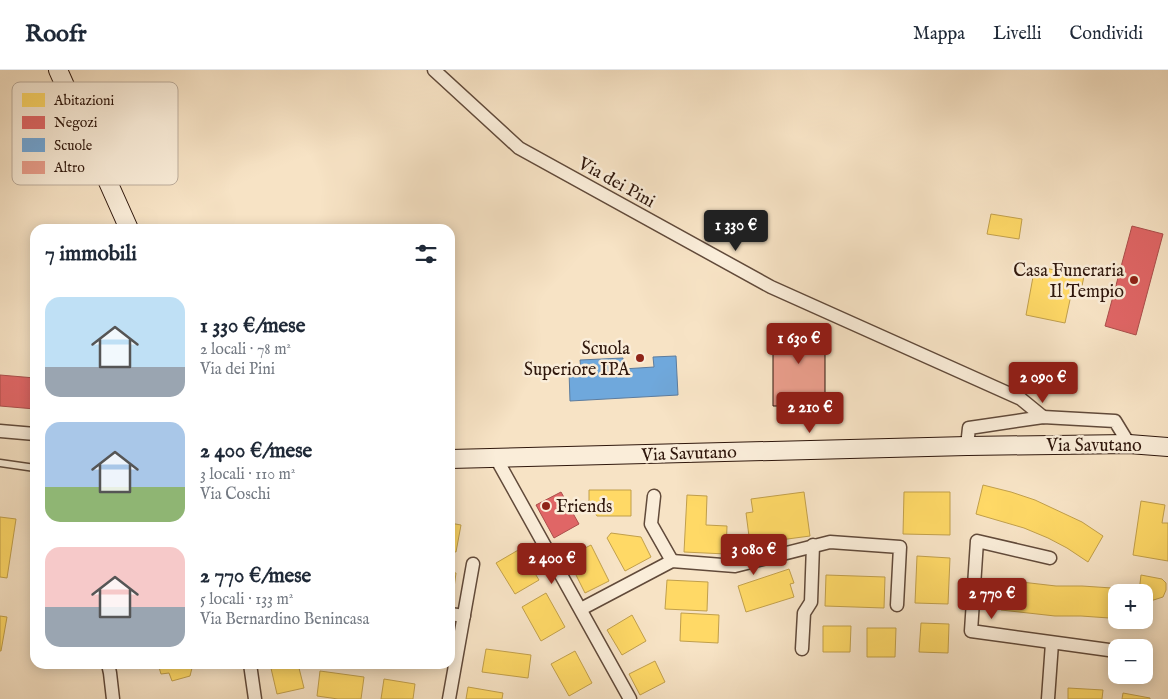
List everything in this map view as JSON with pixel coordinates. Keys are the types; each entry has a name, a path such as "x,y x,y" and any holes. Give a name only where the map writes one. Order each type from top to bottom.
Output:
{"street":[{"path":"58,70 63,82"},
{"name":"Via dei Pini","path":"434,70 519,148 771,288 1021,399 1043,417"},
{"path":"109,185 127,224"},
{"path":"967,446 969,428 1043,417 1115,421 1129,444"},
{"path":"0,431 30,434"},
{"name":"Via Savutano","path":"455,459 967,446 1129,444 1168,447"},
{"path":"496,458 630,699"},
{"path":"654,496 650,524 672,562"},
{"path":"1050,558 977,540 971,631 1108,651"},
{"path":"581,609 672,562 735,566 830,542 900,547 897,605"},
{"path":"802,649 804,613 811,602 813,546"},
{"path":"455,666 473,564"},
{"path":"455,615 464,616"},
{"path":"1048,699 1052,643"},
{"path":"109,669 113,699"},
{"path":"251,669 255,699"},
{"path":"449,699 454,669"}],"lane":[{"path":"0,463 30,467"}],"building: Abitazioni":[{"path":"991,214 1022,219 1019,239 987,234"},
{"path":"1035,266 1084,276 1080,296 1071,295 1065,323 1026,315"},
{"path":"983,485 1035,500 1082,522 1103,536 1088,562 1048,538 1024,528 976,514"},
{"path":"589,490 631,490 631,516 597,516 589,504"},
{"path":"804,492 810,536 750,544 746,513 753,512 751,499"},
{"path":"904,492 950,492 950,535 903,534"},
{"path":"687,495 707,496 706,525 727,526 726,554 684,552"},
{"path":"1141,501 1165,505 1162,523 1168,523 1168,561 1133,555"},
{"path":"0,517 16,519 7,578 0,577"},
{"path":"455,524 461,525 455,552"},
{"path":"611,533 641,537 651,557 625,571 607,538"},
{"path":"591,545 609,581 585,593 567,557"},
{"path":"520,549 539,580 515,594 496,563"},
{"path":"917,556 950,558 948,604 915,603"},
{"path":"789,569 794,583 790,584 794,597 746,612 738,586"},
{"path":"826,575 885,577 884,608 825,606"},
{"path":"1141,575 1162,579 1166,583 1166,590 1163,597 1153,600 1153,584 1140,584"},
{"path":"667,580 708,582 707,611 665,609"},
{"path":"1004,580 1056,586 1108,588 1108,618 1055,616 1001,610"},
{"path":"546,593 565,627 541,641 522,607"},
{"path":"681,613 719,615 718,643 680,641"},
{"path":"632,615 646,641 622,655 607,630"},
{"path":"0,616 7,617 1,651 0,651"},
{"path":"921,623 949,624 948,653 919,652"},
{"path":"823,626 851,626 850,652 823,652"},
{"path":"867,628 896,628 895,657 867,657"},
{"path":"486,649 531,655 528,678 482,672"},
{"path":"575,651 592,683 569,696 551,664"},
{"path":"655,661 665,682 640,695 629,674"},
{"path":"160,669 192,669 190,676 172,681 169,673 161,674"},
{"path":"271,669 299,669 304,688 277,694"},
{"path":"320,671 364,677 361,699 338,699 317,696"},
{"path":"384,679 415,684 413,699 381,699"},
{"path":"468,687 503,693 502,699 466,699"},
{"path":"1068,688 1103,690 1102,699 1068,699"},
{"path":"1123,693 1150,698 1150,699 1122,699"}],"building: Negozi":[{"name":"Casa Funeraria Il Tempio","path":"1132,226 1163,234 1136,335 1105,326"},
{"path":"0,375 30,378 30,409 0,406"},
{"path":"561,492 579,524 554,538 536,505"}],"building: Scuole":[{"path":"676,356 678,395 570,401 569,371 581,371 580,360 623,358 623,369 654,367 653,357"}],"building: Altro":[{"path":"825,324 825,406 773,406 773,325"}],"place":[{"name":"Casa Funeraria Il Tempio","path":"1134,280"},
{"name":"Scuola Superiore IPA","path":"640,358"},
{"name":"Friends","path":"546,506"}]}
